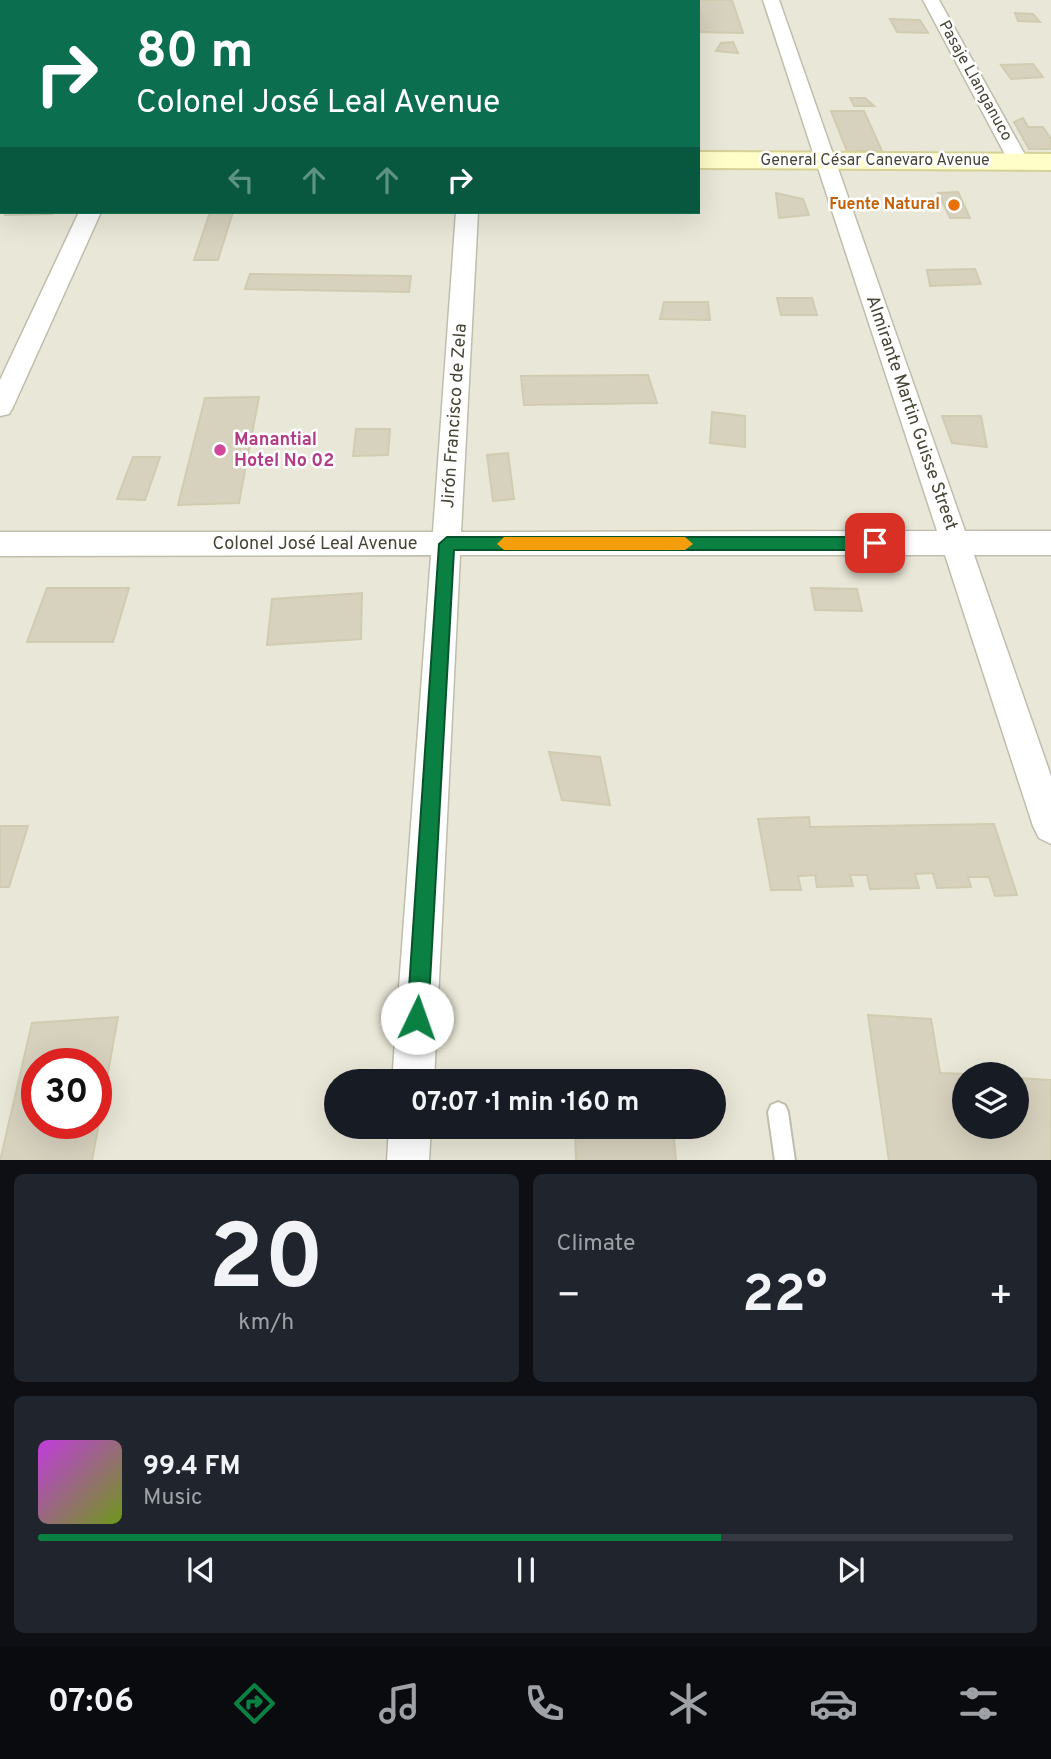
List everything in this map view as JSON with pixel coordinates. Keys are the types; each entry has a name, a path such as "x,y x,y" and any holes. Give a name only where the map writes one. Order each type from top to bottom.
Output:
{"main road":[{"name":"General César Canevaro Avenue","path":"700,160 829,169 1051,178"},
{"name":"General César Canevaro Avenue","path":"700,178 829,169 1051,162"}],"street":[{"name":"Almirante Martin Guisse Street","path":"771,0 1051,826"},
{"name":"Pasaje Llanganuco","path":"931,0 1020,162"},
{"path":"0,407 89,214"},
{"name":"Jirón Francisco de Zela","path":"414,1069 467,214"},
{"name":"Colonel José Leal Avenue","path":"0,544 1051,543"},
{"path":"408,1160 409,1139"}],"lane":[{"path":"778,1112 785,1160"}],"shaded area":[{"path":"700,0 1051,0 1051,1160 0,1160 0,214 700,214"}],"building":[{"path":"700,0 732,0 743,33 700,32"},
{"path":"1015,13 1033,14 1040,22 1018,21"},
{"path":"890,19 920,20 928,33 897,32"},
{"path":"733,42 738,53 716,51 721,43"},
{"path":"1033,64 1043,77 1011,79 1001,65"},
{"path":"850,98 865,98 874,106 854,106"},
{"path":"831,111 864,111 882,151 847,151"},
{"path":"1023,118 1028,127 1043,127 1051,139 1051,149 1029,149 1014,122"},
{"name":"Fuente Natural","path":"958,192 970,218 950,218 938,193"},
{"path":"776,193 803,199 809,215 779,218"},
{"path":"209,214 232,214 218,260 194,260"},
{"path":"975,269 981,284 930,286 927,270"},
{"path":"250,274 411,276 409,292 245,289"},
{"path":"777,298 812,298 817,315 781,315"},
{"path":"664,302 708,302 710,320 660,319"},
{"path":"648,375 657,403 524,405 521,376"},
{"name":"Manantial Hotel No 02","path":"259,397 239,503 178,505 205,398"},
{"path":"712,412 745,416 745,447 710,443"},
{"path":"942,416 981,416 987,447 952,443"},
{"path":"356,429 390,429 388,455 353,456"},
{"path":"508,453 514,499 493,501 487,455"},
{"path":"133,457 160,457 145,500 117,499"},
{"path":"47,588 129,588 113,642 27,642"},
{"path":"811,588 857,589 862,611 815,610"},
{"path":"362,593 361,639 267,645 272,599"},
{"path":"549,752 600,757 610,805 562,800"},
{"path":"809,817 810,827 994,824 1017,895 995,896 989,877 968,877 971,887 937,888 933,873 915,874 919,888 870,889 867,875 850,875 853,886 817,887 815,875 798,876 801,890 771,890 758,819"},
{"path":"0,826 28,826 9,887 0,887"},
{"path":"868,1015 931,1019 940,1073 952,1073 952,1139 1029,1139 1029,1079 1051,1080 1051,1160 889,1160"},
{"path":"118,1017 112,1050 112,1048 26,1048 32,1023"},
{"path":"21,1070 21,1139 96,1139 92,1160 0,1160"},
{"path":"575,1139 674,1139 676,1160 576,1160"}],"slow traffic":[{"path":"504,544 685,544"}],"place":[{"name":"Fuente Natural","path":"954,205"},
{"name":"Manantial Hotel No 02","path":"220,450"}],"route":[{"path":"417,1018 447,544 875,543"}]}
